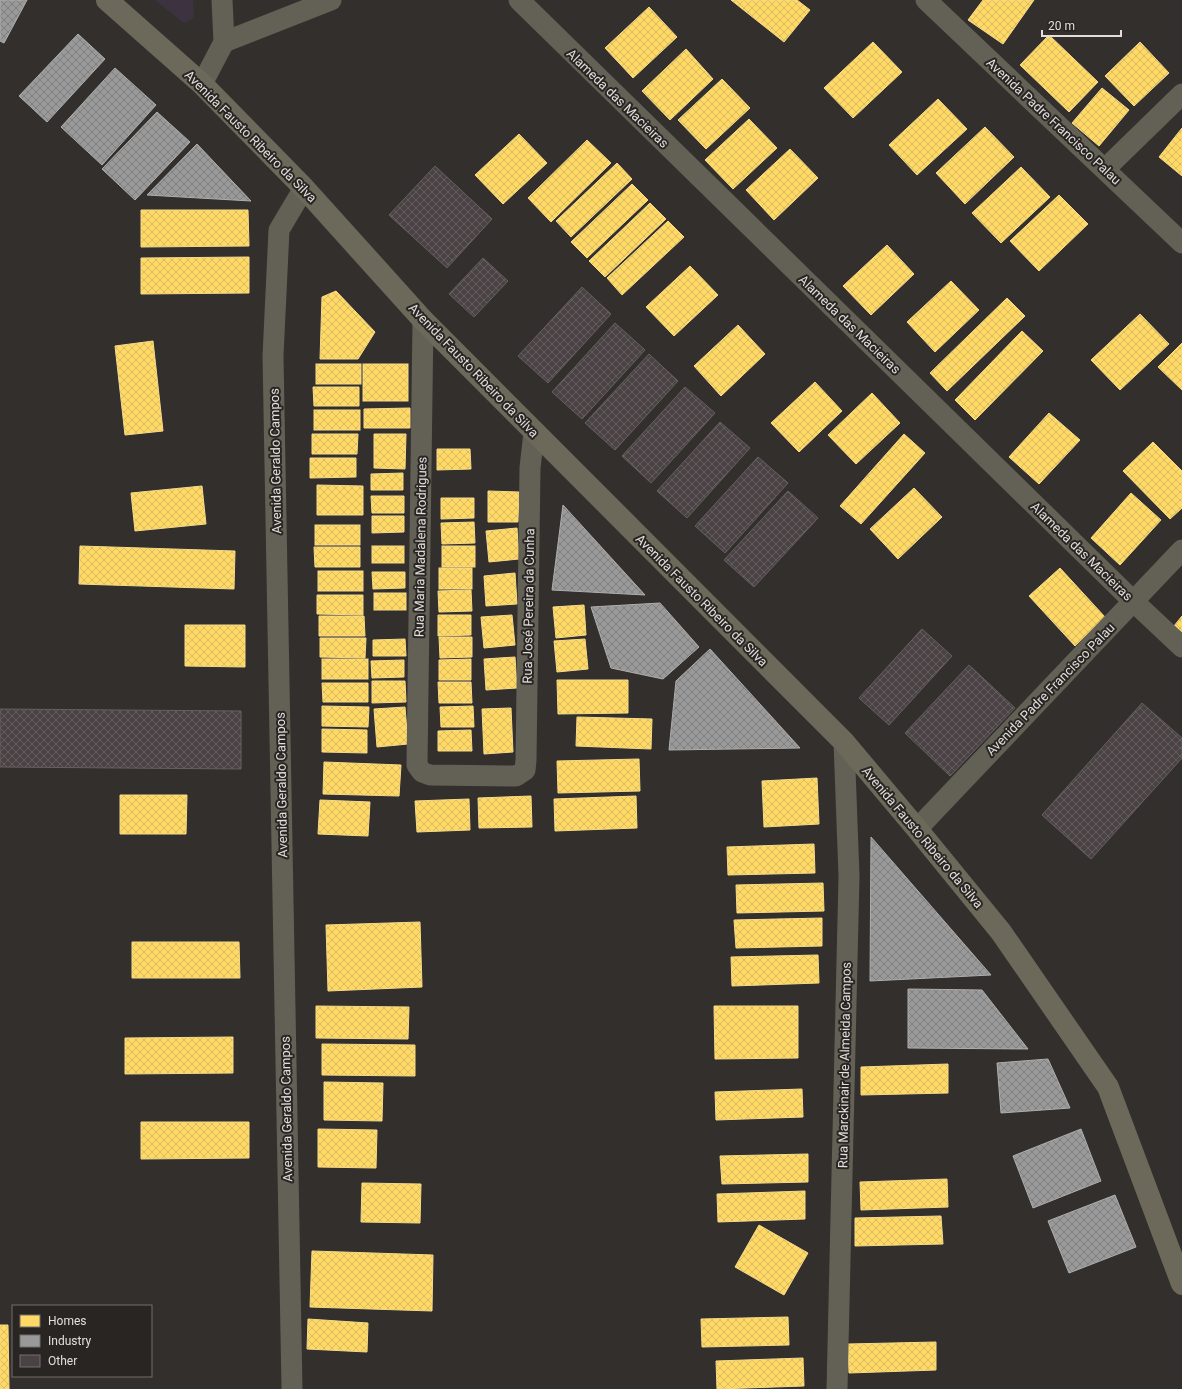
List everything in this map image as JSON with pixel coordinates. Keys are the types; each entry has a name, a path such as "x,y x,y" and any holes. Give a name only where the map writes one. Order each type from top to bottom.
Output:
{"main road":[{"name":"Avenida Fausto Ribeiro da Silva","path":"107,0 202,84 304,188 423,320 844,742 917,829 1001,932 1108,1087 1182,1284"}],"street":[{"path":"202,84 224,42 222,0"},
{"path":"224,42 331,0"},
{"name":"Alameda das Macieiras","path":"519,0 1133,601 1182,647"},
{"name":"Avenida Padre Francisco Palau","path":"926,0 1182,243"},
{"path":"1105,169 1182,94"},
{"name":"Avenida Geraldo Campos","path":"292,1389 273,356 279,230 304,188"},
{"name":"Rua Maria Madalena Rodrigues","path":"423,320 417,765 422,772 430,775 516,776"},
{"name":"Rua José Pereira da Cunha","path":"516,776 525,770 526,760 530,468 534,432"},
{"name":"Avenida Padre Francisco Palau","path":"917,829 1182,550"},
{"name":"Rua Marckinair de Almeida Campos","path":"837,1389 848,876 844,742"}],"shaded area":[{"path":"155,0 193,0 194,18 184,23"}],"building: Homes":[{"path":"731,0 797,0 810,10 784,42"},
{"path":"983,0 1034,0 1003,44 968,20"},
{"path":"649,7 677,37 633,78 605,48"},
{"path":"1049,35 1098,82 1069,112 1020,65"},
{"path":"873,42 902,72 853,118 824,88"},
{"path":"1140,42 1169,73 1134,106 1105,76"},
{"path":"686,49 713,79 670,120 642,91"},
{"path":"722,79 750,108 706,149 678,120"},
{"path":"1102,88 1129,110 1099,146 1072,123"},
{"path":"938,99 967,129 917,175 889,145"},
{"path":"749,119 777,148 733,189 705,160"},
{"path":"985,127 1014,157 965,204 936,173"},
{"path":"1182,128 1182,176 1159,157"},
{"path":"519,134 547,163 503,204 475,175"},
{"path":"587,140 611,163 551,222 528,198"},
{"path":"790,149 818,178 774,220 746,190"},
{"path":"617,163 632,179 571,237 556,221"},
{"path":"1021,167 1050,197 1001,243 972,213"},
{"path":"632,184 648,200 587,258 571,242"},
{"path":"1059,195 1088,224 1039,271 1010,241"},
{"path":"650,203 666,219 605,277 589,261"},
{"path":"141,210 248,210 249,246 141,247"},
{"path":"668,221 684,237 622,295 607,278"},
{"path":"887,245 914,274 871,315 843,286"},
{"path":"249,257 249,293 141,294 141,258"},
{"path":"690,266 718,295 674,336 646,307"},
{"path":"951,281 979,310 935,352 907,322"},
{"path":"336,291 375,332 358,359 320,359 322,297"},
{"path":"1007,298 1025,316 947,391 930,373"},
{"path":"1140,314 1169,344 1120,390 1091,360"},
{"path":"738,325 765,354 721,396 694,366"},
{"path":"1022,331 1043,351 975,420 955,400"},
{"path":"153,341 163,431 125,435 115,346"},
{"path":"1182,343 1182,390 1158,367"},
{"path":"316,364 361,364 361,384 316,384"},
{"path":"363,364 408,364 408,401 363,401"},
{"path":"815,382 842,411 799,452 771,423"},
{"path":"313,387 359,387 359,406 314,406"},
{"path":"872,393 900,423 856,464 828,435"},
{"path":"410,408 410,428 364,428 364,409"},
{"path":"314,410 360,410 360,430 314,430"},
{"path":"1049,413 1080,440 1039,484 1009,457"},
{"path":"312,434 358,434 357,454 312,454"},
{"path":"374,434 406,434 405,469 374,468"},
{"path":"904,434 925,453 861,524 840,506"},
{"path":"1153,442 1182,471 1182,508 1170,519 1123,471"},
{"path":"437,449 470,449 471,469 437,470"},
{"path":"310,458 356,458 356,477 310,478"},
{"path":"403,473 403,490 371,490 371,474"},
{"path":"317,485 363,486 363,515 317,515"},
{"path":"202,486 206,524 135,531 131,493"},
{"path":"914,488 942,517 898,559 870,529"},
{"path":"488,491 519,492 518,522 488,522"},
{"path":"1131,493 1161,520 1120,565 1091,538"},
{"path":"371,496 404,496 404,513 372,513"},
{"path":"441,498 474,498 474,518 441,519"},
{"path":"372,516 404,516 404,532 372,533"},
{"path":"474,522 475,543 442,544 441,523"},
{"path":"315,525 360,525 360,545 315,545"},
{"path":"517,528 519,559 489,562 486,531"},
{"path":"80,546 235,551 234,589 79,584"},
{"path":"372,546 404,546 404,563 372,563"},
{"path":"442,546 475,546 475,567 442,567"},
{"path":"314,547 360,547 360,567 315,567"},
{"path":"439,568 472,568 472,589 439,589"},
{"path":"1060,568 1105,617 1075,646 1029,596"},
{"path":"318,571 363,571 363,591 318,591"},
{"path":"372,572 405,572 405,588 373,589"},
{"path":"515,573 517,604 486,606 484,576"},
{"path":"471,590 472,611 439,612 438,591"},
{"path":"374,593 406,593 406,610 374,610"},
{"path":"317,595 363,595 363,615 317,614"},
{"path":"584,605 586,635 556,638 553,607"},
{"path":"438,615 471,615 471,635 438,636"},
{"path":"512,615 515,645 484,648 481,617"},
{"path":"319,616 364,616 365,636 319,636"},
{"path":"1182,616 1182,632 1174,626"},
{"path":"185,625 245,625 245,667 185,666"},
{"path":"439,637 472,637 472,657 440,658"},
{"path":"320,638 366,638 365,658 320,657"},
{"path":"405,639 406,656 373,656 373,640"},
{"path":"585,639 588,669 557,672 554,641"},
{"path":"515,657 517,688 486,690 484,659"},
{"path":"322,659 368,659 368,679 322,679"},
{"path":"471,659 471,680 439,680 439,660"},
{"path":"404,660 404,677 372,678 371,661"},
{"path":"557,680 628,680 628,713 558,714"},
{"path":"372,681 405,681 406,702 372,703"},
{"path":"438,682 471,682 472,703 439,703"},
{"path":"322,683 368,683 368,702 323,702"},
{"path":"322,706 369,707 368,727 322,726"},
{"path":"473,706 474,727 441,727 440,707"},
{"path":"405,707 408,744 377,747 374,709"},
{"path":"511,708 513,752 484,754 482,709"},
{"path":"577,717 652,719 651,749 576,746"},
{"path":"322,729 367,730 367,753 322,752"},
{"path":"471,730 472,751 438,751 438,731"},
{"path":"639,759 640,791 558,793 557,761"},
{"path":"324,762 401,765 399,796 323,794"},
{"path":"817,778 819,824 764,827 762,781"},
{"path":"120,795 187,795 186,834 120,834"},
{"path":"531,796 532,827 479,828 478,798"},
{"path":"636,796 637,828 555,831 554,799"},
{"path":"469,799 470,830 417,832 415,801"},
{"path":"320,800 370,802 368,836 318,834"},
{"path":"814,844 815,873 728,875 727,847"},
{"path":"823,883 824,911 737,913 736,885"},
{"path":"822,918 822,946 736,948 734,920"},
{"path":"420,922 422,987 328,991 326,925"},
{"path":"132,942 239,942 240,978 132,978"},
{"path":"818,955 819,983 732,986 731,957"},
{"path":"316,1006 409,1007 408,1039 316,1038"},
{"path":"714,1006 798,1006 798,1058 715,1059"},
{"path":"233,1037 233,1073 125,1074 125,1038"},
{"path":"322,1044 415,1045 415,1076 322,1075"},
{"path":"948,1064 948,1093 861,1095 861,1067"},
{"path":"324,1082 383,1083 382,1121 324,1120"},
{"path":"802,1089 803,1117 716,1120 715,1092"},
{"path":"141,1122 249,1122 249,1158 141,1159"},
{"path":"318,1129 377,1130 376,1168 318,1167"},
{"path":"808,1154 808,1182 722,1184 720,1156"},
{"path":"947,1179 948,1207 861,1210 860,1182"},
{"path":"362,1183 421,1184 420,1223 361,1222"},
{"path":"805,1191 805,1219 718,1222 717,1194"},
{"path":"941,1216 943,1244 855,1246 855,1218"},
{"path":"759,1225 808,1253 784,1295 735,1267"},
{"path":"312,1251 433,1255 432,1311 310,1307"},
{"path":"788,1317 789,1345 702,1347 701,1319"},
{"path":"308,1319 368,1323 367,1352 307,1349"},
{"path":"0,1325 8,1325 9,1389 0,1389"},
{"path":"936,1342 936,1370 849,1373 848,1344"},
{"path":"803,1358 804,1386 717,1389 716,1361"}],"building: Industry":[{"path":"0,0 27,0 4,43 0,41"},
{"path":"78,34 105,59 47,122 19,96"},
{"path":"115,68 156,105 102,165 61,127"},
{"path":"157,112 190,142 135,200 102,169"},
{"path":"197,144 251,201 147,195"},
{"path":"563,505 645,595 552,590"},
{"path":"660,603 699,647 663,679 611,668 591,607"},
{"path":"710,649 800,748 669,750 676,681"},
{"path":"871,837 991,975 870,981"},
{"path":"908,989 982,990 1028,1049 908,1048"},
{"path":"1048,1059 1070,1108 1001,1113 997,1063"},
{"path":"1081,1129 1101,1181 1033,1208 1013,1156"},
{"path":"1115,1195 1136,1247 1069,1273 1048,1221"}],"building: Other":[{"path":"435,166 492,219 447,268 389,215"},
{"path":"483,258 508,281 474,317 449,294"},
{"path":"582,287 611,314 548,383 518,356"},
{"path":"615,323 645,350 582,419 552,392"},
{"path":"649,354 678,381 615,450 585,423"},
{"path":"685,387 715,413 651,483 622,456"},
{"path":"720,422 750,448 687,518 657,491"},
{"path":"758,457 788,483 725,553 695,526"},
{"path":"788,491 818,518 754,587 724,560"},
{"path":"922,629 952,656 889,725 859,698"},
{"path":"969,665 1015,708 950,776 905,733"},
{"path":"1142,703 1182,738 1182,758 1091,859 1042,815"},
{"path":"0,709 241,711 241,769 0,767"}]}
